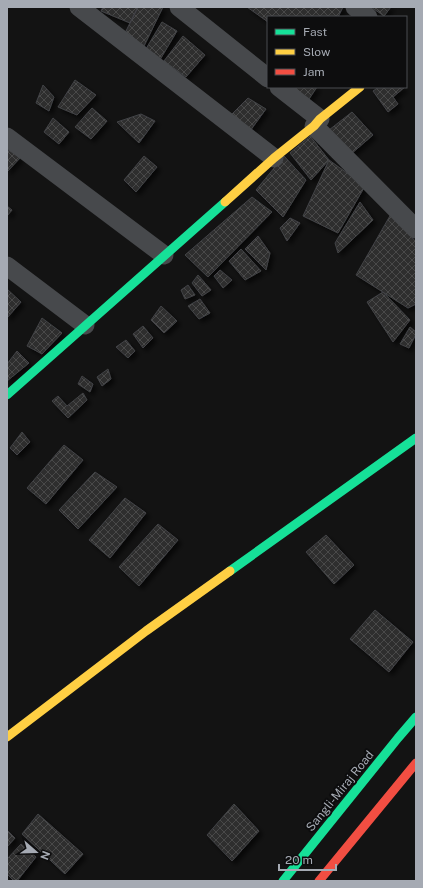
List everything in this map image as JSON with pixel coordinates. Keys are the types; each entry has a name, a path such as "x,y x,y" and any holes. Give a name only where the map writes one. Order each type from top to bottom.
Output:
{"main road":[{"path":"7,395 274,158 359,88"},
{"path":"7,737 146,631 416,438"},
{"name":"Sangli-Miraj Road","path":"283,881 416,717"},
{"path":"319,881 416,763"}],"street":[{"path":"79,7 274,158"},
{"path":"179,7 267,77"},
{"path":"355,7 367,16"},
{"path":"280,88 317,123 416,229"},
{"path":"7,137 164,255"},
{"path":"7,266 85,325"}],"building":[{"path":"103,7 138,7 130,23 101,11"},
{"path":"138,7 163,7 144,46 125,33"},
{"path":"247,7 343,7 338,16 267,16 267,21"},
{"path":"371,7 391,7 384,16"},
{"path":"162,22 177,31 158,63 143,54"},
{"path":"183,36 205,55 186,77 164,61"},
{"path":"75,80 96,95 77,115 58,107"},
{"path":"43,85 54,97 49,111 36,103"},
{"path":"292,88 316,88 309,99"},
{"path":"378,88 404,88 393,97 398,104 388,112 373,91"},
{"path":"248,98 266,109 250,131 231,115"},
{"path":"92,108 107,121 91,139 75,127"},
{"path":"352,112 373,135 351,154 329,130"},
{"path":"141,114 155,121 139,143 117,122"},
{"path":"53,118 69,132 59,144 44,132"},
{"path":"310,136 329,160 311,180 290,153"},
{"path":"7,149 20,158 7,172"},
{"path":"144,156 157,167 136,192 124,180"},
{"path":"284,156 306,180 283,217 256,190"},
{"path":"329,160 365,186 338,233 303,216"},
{"path":"252,197 272,212 208,277 185,255"},
{"path":"360,202 373,220 338,253 335,243"},
{"path":"7,206 12,210 7,216"},
{"path":"391,214 416,242 416,304 408,308 356,275"},
{"path":"290,218 300,223 287,241 280,228"},
{"path":"258,236 270,253 266,270 245,249"},
{"path":"241,249 261,271 245,280 229,261"},
{"path":"220,270 232,280 223,288 214,276"},
{"path":"198,275 211,290 202,296 192,283"},
{"path":"188,285 195,295 185,299 181,290"},
{"path":"7,289 21,302 7,318"},
{"path":"383,292 410,320 393,342 367,302"},
{"path":"200,299 210,313 199,319 188,306"},
{"path":"161,306 177,321 164,333 151,320"},
{"path":"42,318 62,333 42,354 27,346"},
{"path":"143,326 153,338 143,348 133,334"},
{"path":"410,327 416,332 416,334 409,348 400,344"},
{"path":"126,340 135,351 128,358 116,347"},
{"path":"17,351 29,363 7,381 7,364"},
{"path":"108,369 111,379 102,386 97,377"},
{"path":"82,376 93,384 90,392 78,384"},
{"path":"83,393 87,400 68,418 52,401 58,396 67,406"},
{"path":"22,432 30,442 17,455 10,448"},
{"path":"64,445 83,460 46,504 27,488"},
{"path":"95,472 117,487 78,529 59,510"},
{"path":"125,498 146,513 110,558 89,540"},
{"path":"158,524 178,540 139,586 119,567"},
{"path":"326,535 354,565 334,584 306,552"},
{"path":"375,610 413,642 389,672 350,639"},
{"path":"234,804 259,831 232,861 207,835"},
{"path":"38,814 83,854 65,874 22,834"},
{"path":"7,830 15,838 7,847"},
{"path":"21,844 36,857 17,881 14,881 7,874 7,859"}],"traffic: fast":[{"path":"7,395 225,202"},
{"path":"230,571 416,438"},
{"path":"283,881 416,717"}],"traffic: slow":[{"path":"225,202 274,158 359,88"},
{"path":"7,737 146,631 230,571"}],"traffic: jam":[{"path":"319,881 416,763"}]}
